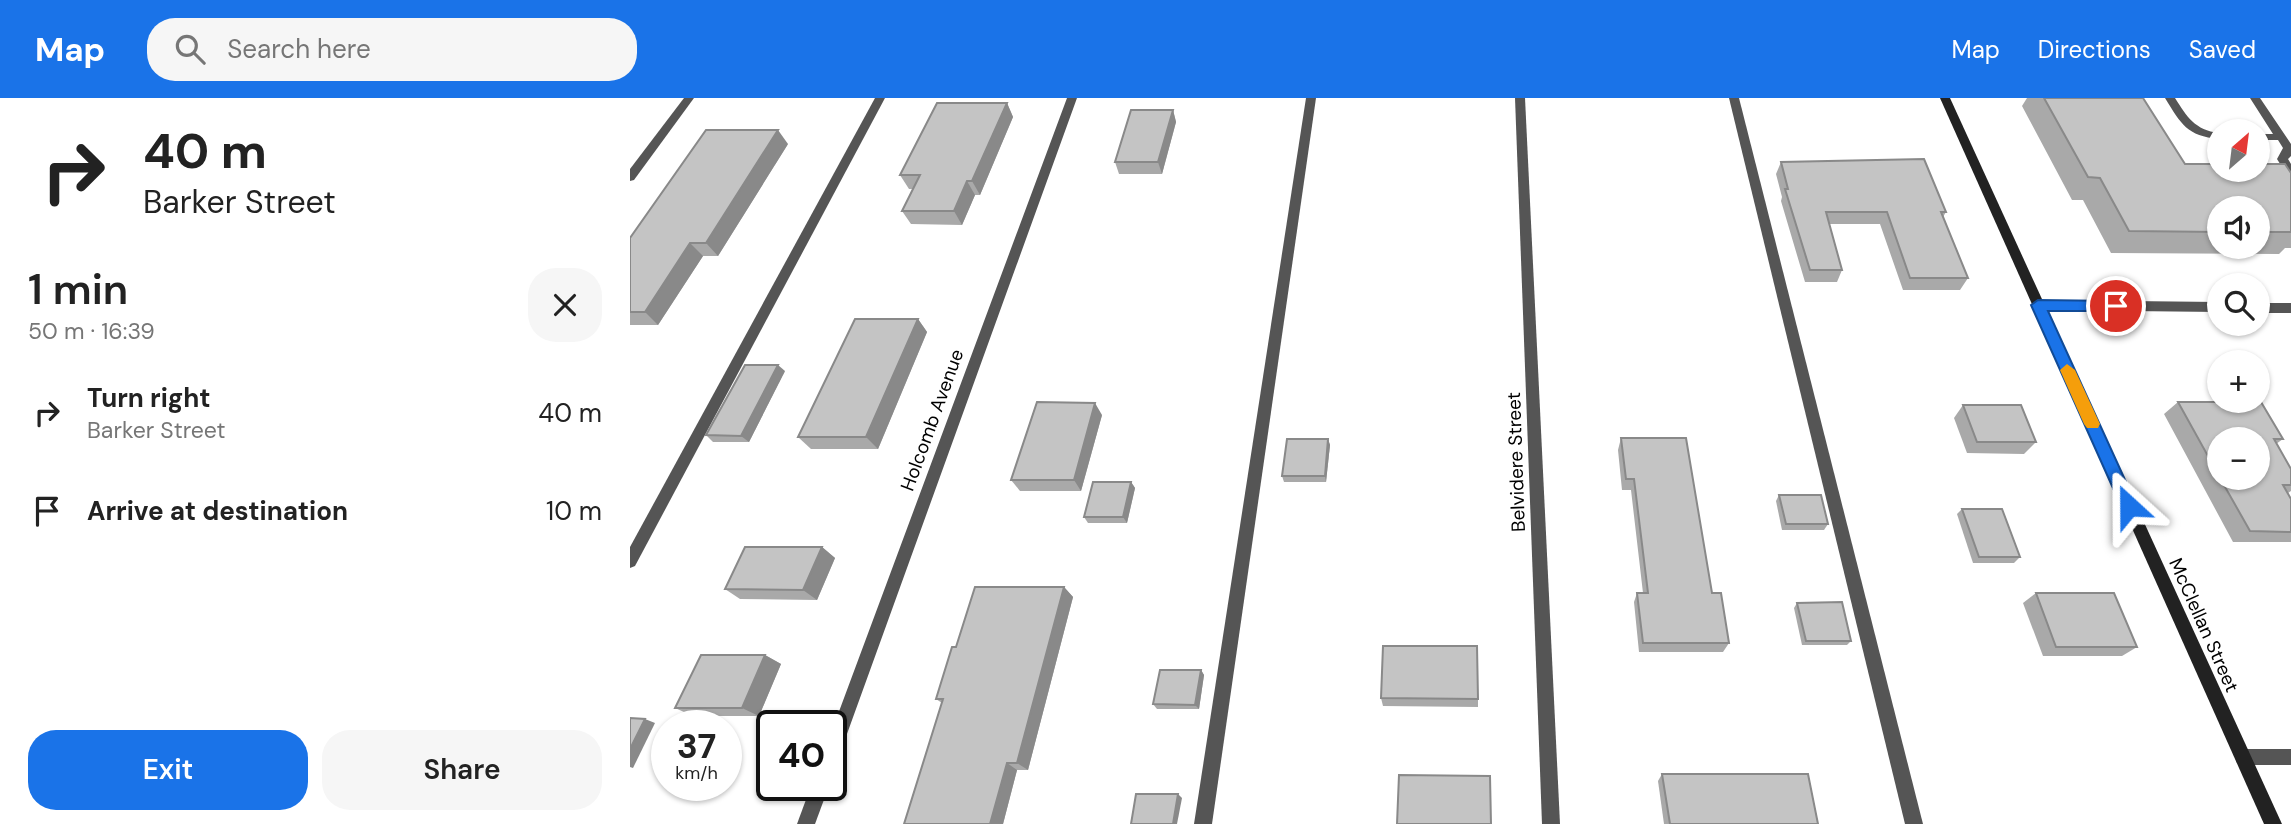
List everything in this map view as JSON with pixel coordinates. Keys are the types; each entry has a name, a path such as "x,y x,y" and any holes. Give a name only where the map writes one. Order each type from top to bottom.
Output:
{"street":[{"path":"630,177 689,98"},
{"path":"630,561 880,98"},
{"name":"Holcomb Avenue","path":"847,712 1072,98"},
{"path":"1203,824 1311,98"},
{"name":"Belvidere Street","path":"1520,98 1551,824"},
{"path":"1734,98 1914,824"},
{"name":"McClellan Street","path":"1945,98 2273,824"},
{"path":"2170,98 2189,128 2207,134"},
{"path":"2255,98 2289,151 2282,159 2291,173"},
{"path":"2270,137 2280,137"},
{"path":"2038,305 2207,307"},
{"path":"2270,308 2291,308"},
{"path":"2243,757 2291,757"},
{"path":"806,824 814,801"}],"building":[{"path":"2044,98 2143,98 2185,164 2207,164 2207,182 2270,182 2270,164 2285,164 2291,173 2291,232 2270,232 2270,196 2207,196 2207,232 2129,231 2100,178 2088,177"},
{"path":"937,103 1007,103 972,181 967,181 954,211 902,211 920,175 900,175"},
{"path":"1131,110 1173,110 1158,162 1115,162"},
{"path":"706,130 778,130 706,243 690,243 645,312 630,312 630,238"},
{"path":"1924,159 1946,212 1941,212 1968,278 1910,278 1887,212 1826,212 1842,270 1810,270 1785,189 1788,189 1781,162"},
{"path":"855,319 918,319 866,437 798,437"},
{"path":"745,365 778,365 741,436 706,435"},
{"path":"1037,402 1095,403 1074,480 1011,480"},
{"path":"2178,402 2207,402 2207,413 2268,413 2283,439 2274,439 2291,469 2291,485 2283,485 2291,499 2291,532 2250,531 2227,490 2270,490 2270,427 2207,427 2207,454"},
{"path":"1963,405 2021,405 2036,442 1977,442"},
{"path":"1621,438 1686,438 1712,593 1721,593 1729,643 1643,643 1637,593 1648,593 1634,479 1626,479"},
{"path":"1287,439 1328,439 1325,476 1282,476"},
{"path":"1093,482 1131,482 1123,517 1084,517"},
{"path":"1779,495 1821,495 1828,524 1786,524"},
{"path":"1962,509 2002,509 2020,557 1979,557"},
{"path":"745,547 822,547 803,590 725,589"},
{"path":"975,587 1064,587 1017,763 1007,763 990,824 904,824 943,699 936,699"},
{"path":"2036,593 2114,593 2137,647 2056,647"},
{"path":"1842,602 1851,641 1806,641 1797,603"},
{"path":"1383,646 1477,646 1478,699 1381,698"},
{"path":"701,655 765,655 742,708 675,708"},
{"path":"1160,670 1201,670 1195,705 1153,704"},
{"path":"630,718 645,719 630,749"},
{"path":"1662,774 1808,774 1818,824 1670,824"},
{"path":"1399,775 1490,776 1491,824 1397,824"},
{"path":"1136,794 1178,794 1173,824 1131,824"}],"slow traffic":[{"path":"2067,370 2092,424"}],"route":[{"path":"2116,306 2038,305 2129,506"}]}
